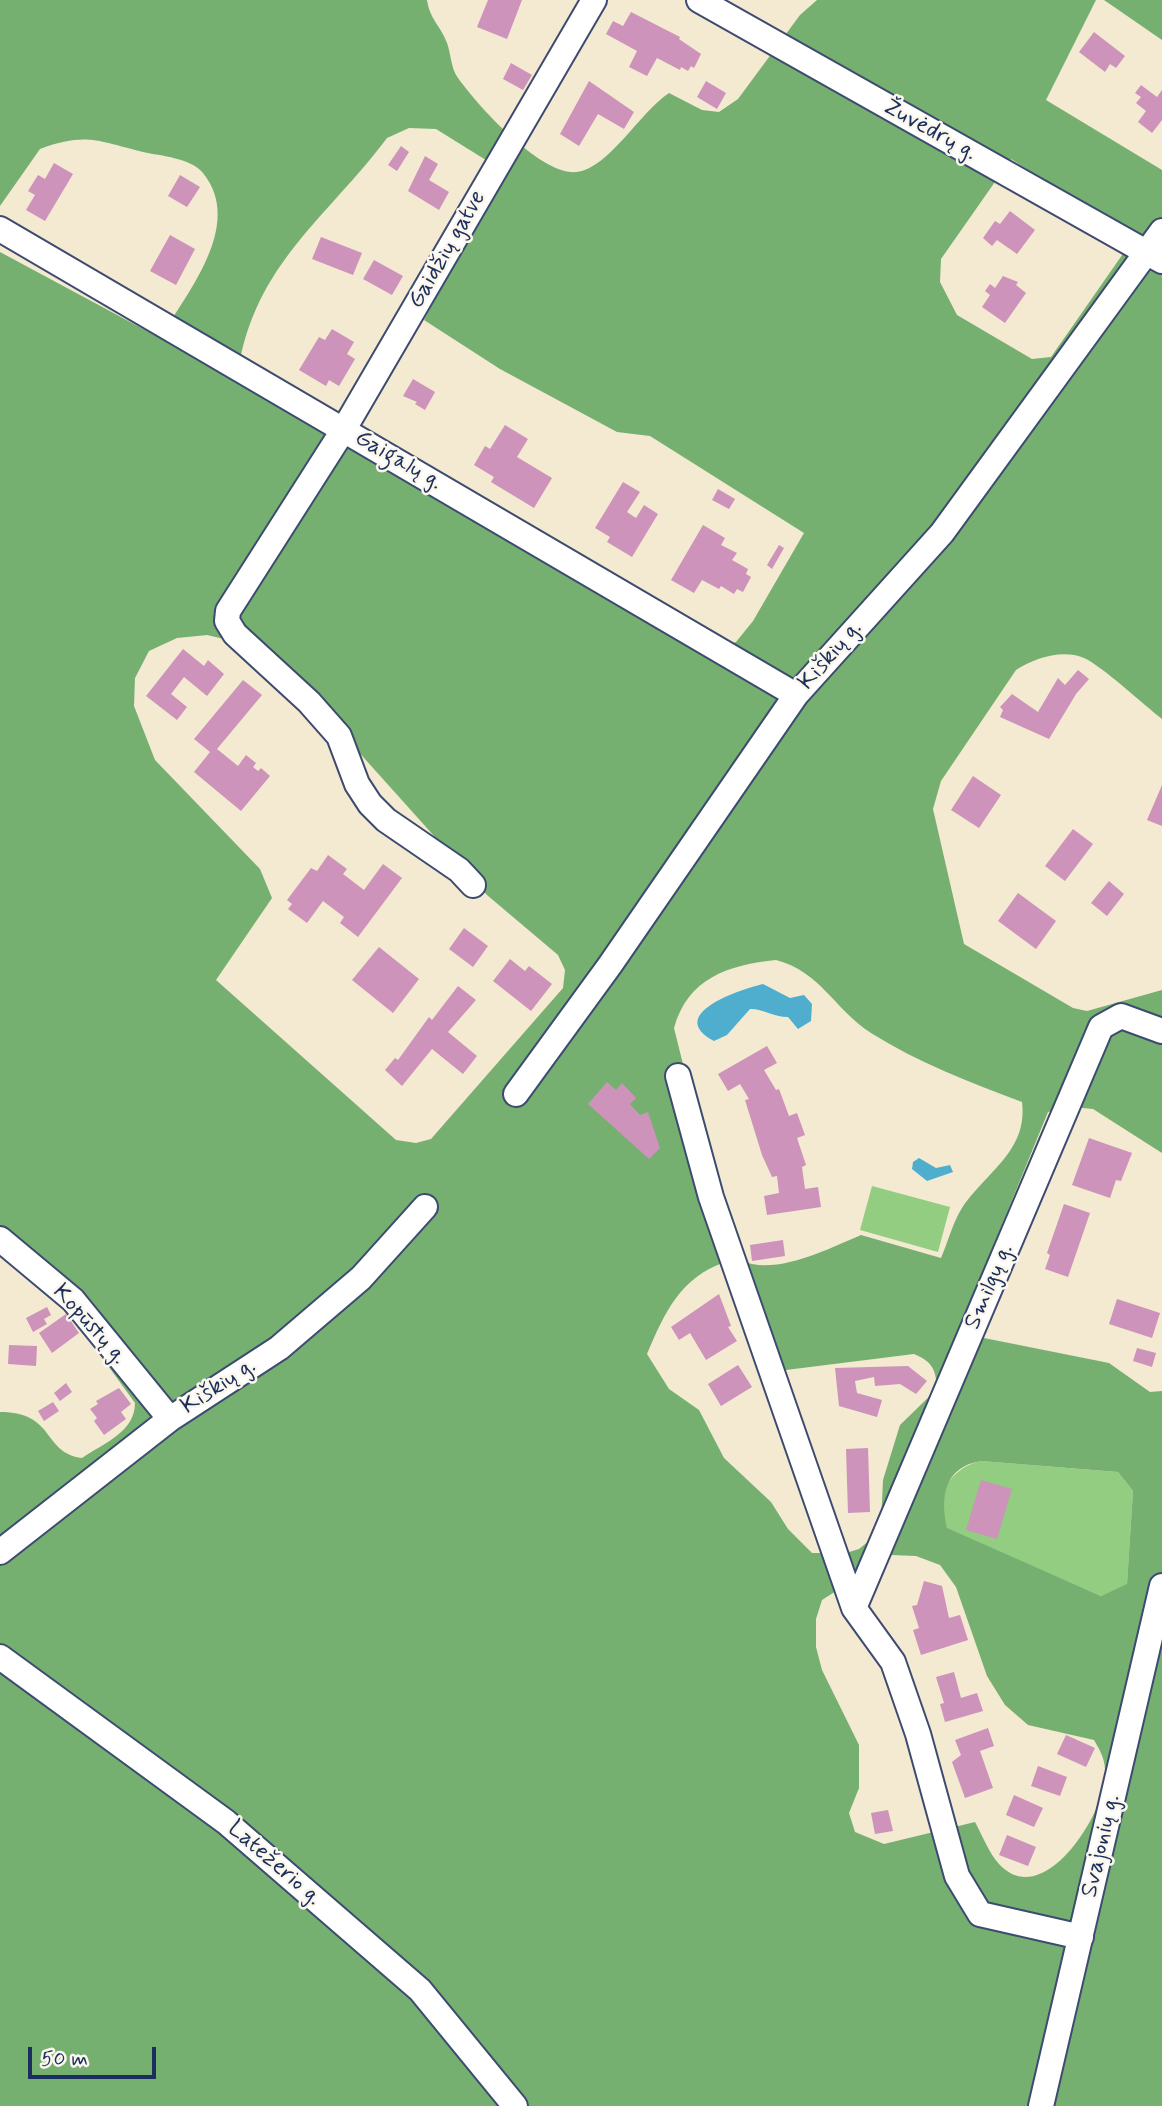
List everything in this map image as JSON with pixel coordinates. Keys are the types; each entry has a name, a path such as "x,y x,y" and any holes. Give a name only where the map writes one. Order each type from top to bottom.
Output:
{"street":[{"name":"Gaidžių gatve","path":"473,885 459,870 386,820 370,804 357,784 339,736 309,702 235,635 227,621 228,611 344,429 594,0"},
{"name":"Žuvėdrų g.","path":"699,0 1154,257"},
{"name":"Gaigalų g.","path":"0,229 796,695"},
{"name":"Kiškių g.","path":"516,1094 610,965 796,695 942,533 1154,257 1162,231"},
{"name":"Smilgų g.","path":"854,1608 1101,1027 1121,1016 1162,1031"},
{"path":"678,1076 711,1197 854,1608 893,1662 918,1734 957,1876 980,1914 1081,1937"},
{"name":"Kiškių g.","path":"0,1552 170,1419 279,1348 361,1278 425,1208"},
{"name":"Kopūstų g.","path":"0,1239 72,1300 170,1419"},
{"name":"Svajonių g.","path":"1041,2106 1162,1586"},
{"name":"Latežerio g.","path":"0,1657 226,1822 410,1982 467,2044 515,2106"}],"green space":[{"path":"0,0 427,0 447,43 456,74 480,105 512,137 546,163 562,170 577,172 601,161 669,93 702,110 719,112 738,99 800,15 817,0 1096,0 1046,100 1162,170 1162,719 1112,677 1084,658 1067,654 1032,662 1016,670 941,781 933,809 964,944 1073,1008 1087,1011 1162,990 1162,1153 1093,1109 1072,1107 1048,1112 963,1320 974,1336 1109,1363 1150,1392 1162,1391 1162,2106 0,2106 0,1412 31,1418 60,1449 69,1455 82,1458 124,1429 134,1413 135,1403 64,1305 0,1253 0,252 160,338 207,258 215,236 218,215 214,193 198,168 175,158 92,140 69,141 40,149 0,206","holes":["409,128 436,129 502,170 424,320 500,369 617,432 650,436 804,533 753,621 736,642 705,653 238,371 247,334 260,301 277,272 296,245 387,138","1011,159 1134,238 1051,357 1032,359 957,315 940,282 941,259","207,635 241,643 277,661 487,895 558,955 565,970 563,988 431,1139 416,1143 396,1140 216,980 272,898 260,869 155,760 134,706 135,678 149,651 177,638","776,960 791,966 816,982 846,1013 889,1044 945,1071 1022,1102 1019,1134 1004,1160 962,1208 941,1258 861,1235 817,1254 785,1263 769,1265 740,1260 708,1165 674,1028 680,1011 700,986 712,977 742,966","725,1262 778,1371 914,1354 932,1367 937,1389 900,1425 883,1480 881,1524 875,1536 859,1549 846,1553 812,1553 788,1529 771,1502 724,1458 699,1410 669,1389 647,1354 660,1324 676,1298 696,1277","981,1461 1118,1472 1133,1491 1127,1584 1101,1596 947,1528 945,1495 952,1477 959,1470","892,1555 916,1556 940,1565 956,1587 987,1676 1005,1705 1028,1725 1094,1740 1101,1753 1105,1770 1102,1792 1095,1812 1069,1852 1052,1867 1034,1876 1016,1876 995,1860 975,1822 884,1844 855,1832 849,1813 859,1788 859,1745 822,1670 816,1647 816,1619 822,1600"]},
{"path":"1104,0 1162,0 1162,40"},
{"path":"872,1186 950,1207 938,1252 860,1230"},
{"path":"981,1461 1118,1472 1133,1491 1127,1585 1101,1596 947,1529 941,1504 946,1486 961,1470"}],"water":[{"path":"763,984 790,998 804,995 812,1004 811,1021 798,1029 788,1017 750,1009 727,1035 714,1041 701,1031 698,1021 702,1012 712,1004 739,991"},
{"path":"919,1158 936,1168 950,1165 953,1172 927,1181 912,1169 913,1162"}],"building":[{"path":"488,0 522,0 507,39 477,27"},
{"path":"631,12 680,37 679,39 701,54 694,68 691,66 688,71 681,67 680,70 657,58 647,76 629,67 637,51 606,34 613,21 623,26"},
{"path":"1094,32 1125,56 1116,68 1110,64 1105,72 1079,52"},
{"path":"511,63 532,75 523,90 503,79"},
{"path":"589,81 634,112 624,129 598,114 579,146 560,134"},
{"path":"706,81 726,93 717,109 697,97"},
{"path":"1141,85 1157,97 1162,90 1162,120 1152,133 1138,122 1146,111 1136,103 1141,97 1135,93"},
{"path":"401,146 409,152 397,171 388,165"},
{"path":"425,156 438,164 429,180 449,192 439,210 408,191"},
{"path":"54,163 73,174 45,221 26,210 35,195 28,191 38,175 45,179"},
{"path":"180,175 200,187 187,207 168,196"},
{"path":"1010,211 1035,230 1017,254 997,240 992,246 983,238 995,221 1000,224"},
{"path":"170,235 195,249 176,285 150,271"},
{"path":"321,237 362,253 353,275 312,259"},
{"path":"374,260 403,276 392,295 363,279"},
{"path":"1003,276 1018,282 1016,285 1026,293 1005,323 982,307 990,295 985,291 990,284 995,288"},
{"path":"332,329 354,342 347,354 355,359 339,386 329,380 326,386 299,370 319,337 325,340"},
{"path":"413,379 435,392 425,410 415,404 417,402 403,396"},
{"path":"505,425 528,439 517,457 552,478 534,508 491,482 494,477 474,465 485,446 490,449"},
{"path":"623,482 640,492 627,512 636,518 644,505 658,514 632,557 607,542 610,537 595,528"},
{"path":"718,489 735,499 729,509 712,500"},
{"path":"703,525 725,538 721,545 737,553 732,560 748,569 746,574 751,577 743,592 737,589 734,594 721,586 719,589 702,580 694,593 671,580"},
{"path":"779,545 784,548 772,569 767,565"},
{"path":"183,649 204,666 208,660 224,674 207,696 184,677 171,694 187,707 177,720 146,696"},
{"path":"1078,670 1089,679 1076,694 1049,739 1000,717 1003,710 1000,707 1012,694 1038,712 1058,678 1065,685"},
{"path":"243,680 262,695 217,749 238,766 246,755 256,763 253,767 258,771 261,768 270,776 241,811 194,772 210,752 194,739"},
{"path":"973,776 1001,795 979,828 951,810"},
{"path":"1162,785 1162,826 1147,820"},
{"path":"1073,829 1093,844 1065,881 1045,866"},
{"path":"328,855 347,869 343,874 364,890 383,864 402,878 358,937 340,923 344,917 323,901 307,923 288,909 292,904 287,900 311,868 317,871"},
{"path":"1109,881 1124,894 1107,916 1091,903"},
{"path":"1018,893 1056,921 1036,949 998,921"},
{"path":"464,928 488,946 473,967 449,949"},
{"path":"379,947 419,979 393,1013 352,980"},
{"path":"510,959 525,971 529,966 552,984 531,1011 493,981"},
{"path":"458,986 476,1000 448,1032 477,1056 463,1074 432,1049 402,1086 385,1070 395,1058 398,1060 429,1017 432,1020"},
{"path":"767,1046 777,1063 764,1070 776,1090 779,1089 789,1116 797,1113 805,1135 797,1138 806,1165 802,1167 805,1189 818,1187 821,1207 767,1215 764,1196 779,1193 777,1176 772,1177 762,1155 745,1100 749,1099 740,1084 728,1091 718,1074"},
{"path":"607,1082 616,1090 622,1083 636,1098 630,1104 640,1115 648,1112 660,1148 649,1159 588,1104"},
{"path":"1089,1138 1132,1153 1121,1181 1116,1180 1110,1198 1072,1185"},
{"path":"1064,1204 1090,1213 1068,1277 1045,1269 1050,1255 1047,1253"},
{"path":"783,1240 785,1256 752,1261 750,1245"},
{"path":"719,1294 731,1326 728,1327 737,1341 706,1360 690,1333 679,1340 671,1327"},
{"path":"1117,1299 1160,1313 1152,1338 1109,1324"},
{"path":"47,1307 51,1315 44,1319 47,1324 33,1332 26,1318"},
{"path":"66,1314 79,1333 52,1353 39,1333"},
{"path":"9,1345 37,1346 36,1366 8,1364"},
{"path":"1137,1348 1156,1353 1152,1367 1133,1361"},
{"path":"738,1365 752,1387 721,1406 708,1384"},
{"path":"908,1366 927,1381 916,1394 900,1384 875,1386 874,1377 855,1381 857,1393 882,1400 877,1417 839,1406 835,1368"},
{"path":"66,1383 72,1392 60,1401 54,1393"},
{"path":"119,1388 131,1404 121,1412 126,1419 104,1435 94,1421 97,1418 90,1409 98,1404 96,1401"},
{"path":"53,1402 59,1411 44,1421 38,1411"},
{"path":"868,1448 870,1512 848,1513 846,1449"},
{"path":"981,1480 1012,1489 997,1539 966,1530"},
{"path":"924,1581 942,1586 949,1618 960,1615 968,1640 921,1655 913,1630 919,1628 912,1606 917,1605"},
{"path":"954,1672 961,1698 977,1693 983,1711 945,1722 940,1704 944,1703 936,1677"},
{"path":"988,1728 994,1746 980,1751 993,1788 965,1798 952,1762 961,1755 955,1740"},
{"path":"1066,1735 1095,1748 1086,1767 1057,1754"},
{"path":"1038,1766 1067,1777 1060,1796 1031,1786"},
{"path":"1014,1795 1043,1808 1034,1827 1006,1815"},
{"path":"888,1810 893,1831 875,1834 871,1813"},
{"path":"1007,1835 1036,1847 1028,1866 999,1855"}]}
